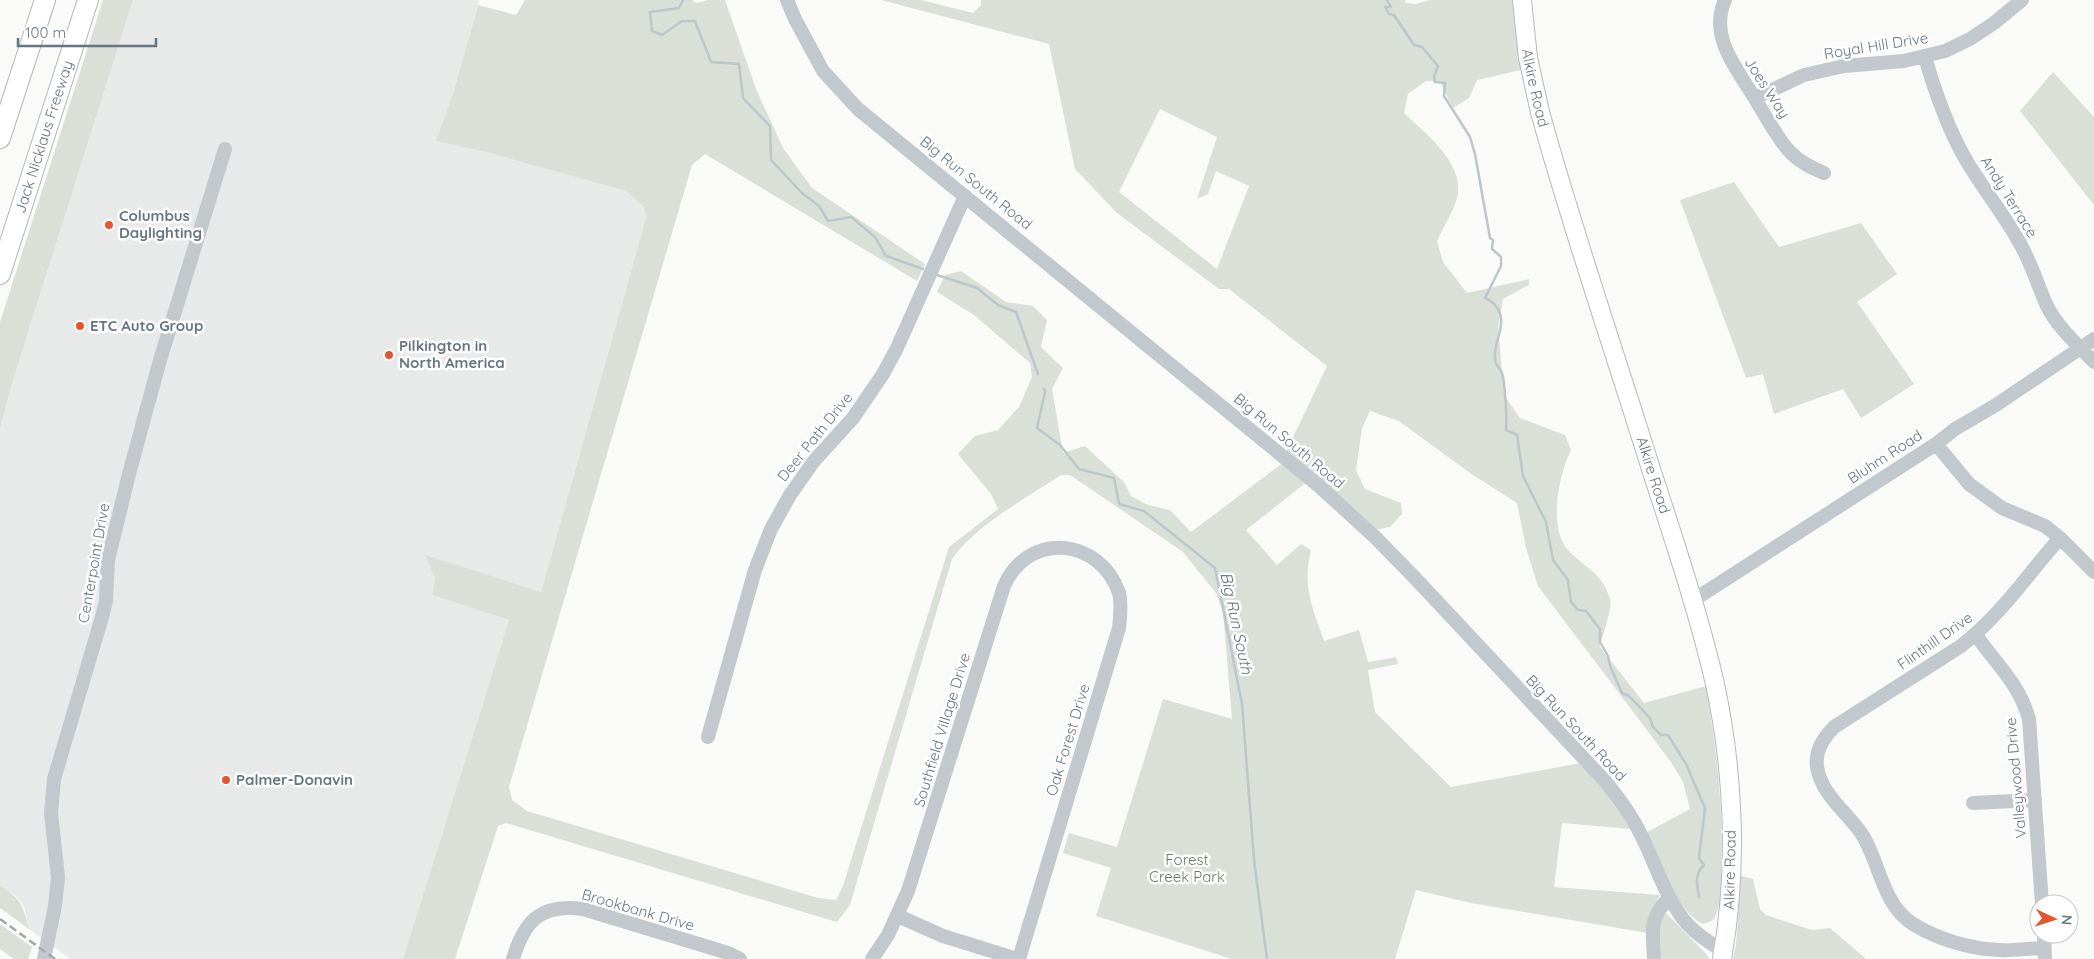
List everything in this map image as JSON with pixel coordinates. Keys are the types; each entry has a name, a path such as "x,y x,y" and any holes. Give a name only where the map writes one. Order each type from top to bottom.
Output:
{"highway":[{"path":"0,138 45,0"},
{"name":"Jack Nicklaus Freeway","path":"0,274 88,0"}],"main road":[{"name":"Alkire Road","path":"1522,0 1528,58 1543,123 1692,601 1715,685 1726,754 1730,805 1732,879 1728,922 1722,955"}],"street":[{"name":"Big Run South Road","path":"787,0 823,71 858,109 1278,452 1376,538 1605,781 1623,803 1640,832 1669,898 1686,922 1722,955"},
{"name":"Joes Way","path":"1725,0 1720,25 1730,60 1790,152 1806,165 1824,173"},
{"name":"Royal Hill Drive","path":"1755,98 1804,75 1844,66 1904,61 1945,51 1970,39 1994,23 2022,0"},
{"name":"Andy Terrace","path":"1925,57 1947,122 1965,158 2018,239 2030,262 2051,313 2094,362"},
{"name":"Centerpoint Drive","path":"44,959 55,906 58,877 50,814 54,779 102,617 108,560 117,518 150,397 225,149"},
{"name":"Deer Path Drive","path":"708,737 755,570 771,529 790,494 814,460 848,425 883,374 897,348 965,196"},
{"name":"Bluhm Road","path":"1692,601 1936,444 1955,429 1996,405 2094,339"},
{"path":"1936,444 1969,484 2002,508 2045,526 2060,538 2094,572"},
{"name":"Flinthill Drive","path":"2044,947 1999,950 1973,947 1928,933 1911,923 1898,910 1888,894 1870,847 1822,783 1817,765 1817,756 1822,740 1834,727 1976,635 2002,609 2060,538"},
{"name":"Southfield Village Drive","path":"872,959 898,916 908,891 1010,572 1019,562 1031,554 1044,549 1072,550"},
{"name":"Oak Forest Drive","path":"1018,959 1119,628 1121,611 1119,594 1111,576 1102,565 1087,555 1072,550"},
{"name":"Valleywood Drive","path":"1976,635 2008,675 2025,706 2032,744 2041,894"},
{"path":"1973,804 2035,800"},
{"path":"1654,959 1654,919 1660,907 1669,898"},
{"name":"Brookbank Drive","path":"513,959 517,944 529,923 542,913 562,907 582,909 728,953 740,959"},
{"path":"898,916 943,936 1018,959"}],"shaded area":[{"path":"133,0 479,0 452,97 437,141 486,152 626,191 644,207 646,218 541,592 426,556 435,578 432,595 509,620 403,959 70,959 29,929 24,906 16,896 0,885 0,429 14,377"}],"green space":[{"path":"103,0 133,0 14,377 0,429 0,322"},
{"name":"Forest Creek Park","path":"525,0 692,0 696,3 708,0 725,0 756,89 783,148 812,188 925,264 917,281 705,154 692,165 509,787 512,800 527,811 818,898 836,900 843,886 949,547 998,509 991,494 958,454 975,436 998,430 1019,407 1032,377 1030,363 974,315 937,292 945,275 961,271 1006,302 1033,306 1047,320 1041,347 1063,368 1052,389 1063,453 1085,446 1124,482 1131,496 1148,505 1170,510 1191,532 1284,462 1308,481 1246,530 1277,565 1301,544 1311,550 1308,563 1308,586 1312,607 1324,641 1359,630 1368,662 1396,657 1398,664 1368,670 1375,712 1451,787 1581,763 1609,793 1630,829 1562,823 1554,887 1660,895 1649,915 1648,933 1471,903 1416,890 1395,959 1232,959 1096,916 1111,868 1063,853 1069,833 1117,847 1163,699 1232,719 1223,612 1216,593 1183,552 1070,475 1061,475 988,523 962,546 952,559 850,905 837,922 506,823 498,826 455,959 403,959 509,620 432,595 435,578 425,555 541,592 646,218 644,207 626,191 486,152 436,141 452,97 478,5 516,15"},
{"path":"881,0 921,0 973,13 981,5 981,0 1405,0 1406,3 1416,4 1430,0 1513,0 1521,70 1477,80 1469,98 1453,108 1440,82 1426,81 1408,94 1404,113 1433,140 1456,173 1458,185 1457,198 1437,241 1443,262 1467,293 1529,279 1529,285 1503,299 1498,327 1504,395 1520,418 1565,435 1571,450 1559,487 1557,502 1558,530 1562,542 1569,551 1598,577 1607,590 1611,603 1600,647 1644,703 1706,686 1716,754 1722,846 1721,896 1716,915 1712,921 1703,924 1684,908 1669,883 1647,832 1690,809 1683,782 1671,762 1538,586 1526,548 1517,503 1470,473 1399,421 1370,411 1362,428 1356,470 1365,489 1401,503 1402,514 1390,527 1376,530 1327,484 1286,452 1327,366 1229,289 1219,289 1117,213 1075,169 1049,44","holes":["1160,109 1217,137 1197,199 1208,194 1216,171 1249,186 1217,269 1119,192"]},
{"path":"2053,72 2094,117 2094,205 2020,111"},
{"path":"1734,182 1779,247 1861,223 1897,274 1857,302 1914,384 1861,418 1843,389 1774,414 1763,374 1746,378 1680,200"},
{"path":"1741,876 1753,879 1760,909 1766,915 1812,930 1830,928 1866,959 1733,959 1736,945"},
{"path":"0,885 13,894 20,903 29,929 0,908"},
{"path":"1666,913 1709,959 1660,959 1659,920"},
{"path":"0,924 32,947 28,959 14,959 0,949"}],"waterway":[{"name":"Big Run South","path":"683,0 679,8 650,12 652,31 662,35 682,21 695,21 711,62 739,64 743,98 770,126 771,160 802,193 819,206 828,221 851,217 875,237 886,256 923,269"},
{"path":"1387,0 1391,7 1385,7 1389,14 1394,15 1414,45 1422,47 1438,66 1434,77 1435,82 1445,83 1444,96 1470,137 1475,154 1490,238 1493,240 1492,249 1501,257 1501,266 1485,298 1496,306 1501,318 1495,361 1503,378 1506,430 1517,435 1523,476 1546,522 1553,560 1568,580 1571,602 1578,610 1586,611 1600,629 1600,642 1608,656 1610,666 1622,693 1629,696 1650,718 1653,727 1661,735 1668,735 1686,764 1705,808 1699,858 1704,865 1699,872 1697,880 1699,897"},
{"name":"Big Run South","path":"937,275 977,288 998,305 1016,312 1038,374"},
{"name":"Big Run South","path":"1044,389 1045,392 1037,428 1060,445 1079,469 1114,478 1119,504 1144,511 1215,568 1242,704 1254,860 1267,959"}],"railway":[{"path":"0,919 55,959"}],"place":[{"name":"Columbus Daylighting","path":"109,225"},
{"name":"ETC Auto Group","path":"80,326"},
{"name":"Pilkington in North America","path":"389,355"},
{"name":"Palmer-Donavin","path":"226,780"}]}
